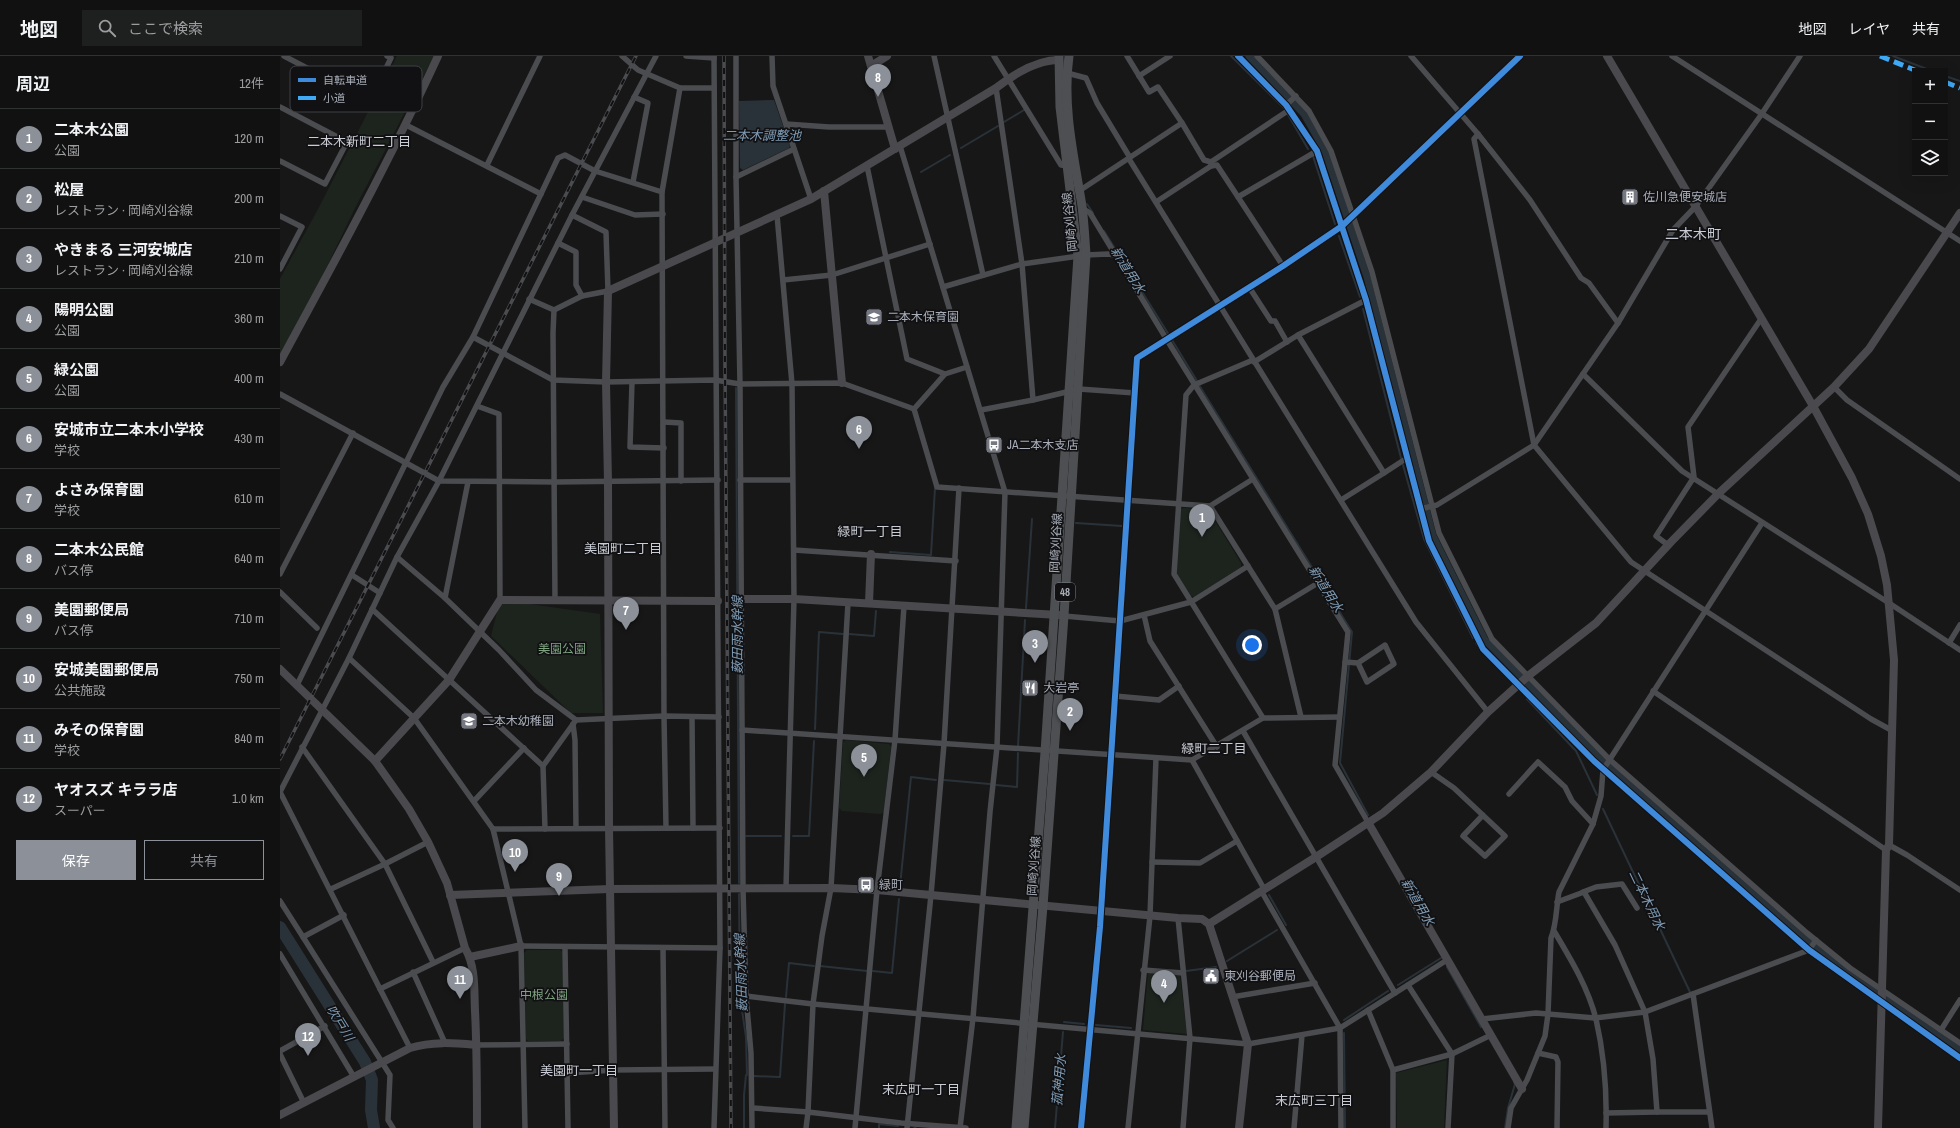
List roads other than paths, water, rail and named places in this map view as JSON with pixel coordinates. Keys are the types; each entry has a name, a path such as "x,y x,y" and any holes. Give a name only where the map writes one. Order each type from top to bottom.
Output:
{"main road":[{"name":"岡崎刈谷線","path":"1016,1128 1039,906 1060,615 1082,256 1082,208 1068,115 1067,73 1069,56"},
{"name":"岡崎刈谷線","path":"1059,58 1060,107 1082,256"},
{"name":"岡崎刈谷線","path":"1024,1128 1028,1023"}],"street":[{"path":"284,56 303,66"},
{"path":"387,56 391,58 387,66"},
{"path":"422,90 438,56"},
{"path":"487,165 540,56"},
{"path":"622,56 638,70 680,88 714,88"},
{"path":"410,1048 331,889 280,792 349,658 397,557 439,480 529,299 656,56"},
{"path":"686,56 714,57 716,241 715,380 718,480 718,717 720,828 720,948 714,1128"},
{"path":"736,56 736,177 740,384 743,889 746,996 751,1053 753,1108 752,1128"},
{"path":"772,56 773,86 811,199"},
{"path":"868,56 888,127 897,148 930,244 1005,492 1000,612 997,747 982,900 973,1018 960,1128"},
{"path":"871,66 888,56"},
{"path":"934,56 983,275"},
{"path":"994,56 1061,165 1068,166"},
{"path":"1127,56 1149,92 1158,87 1204,160 1211,164 1217,165 1283,266"},
{"path":"1139,76 1170,56"},
{"path":"1238,56 1288,107 1317,151 1366,300 1430,541 1483,649 1524,680 1609,759 1816,940 1883,997 1960,1058"},
{"path":"1257,56 1309,111 1331,151 1372,272 1439,533 1492,639 1524,680 1603,770 1809,950 1883,997 1941,1030 1960,1043"},
{"path":"1411,56 1460,112 1530,200 1581,278 1589,283 1618,323"},
{"path":"1081,1128 1100,911 1137,358 1283,266 1342,226 1520,56"},
{"path":"1608,56 1813,406 1845,465 1868,514 1881,556 1889,603 1894,660 1878,1128"},
{"path":"1672,56 1761,115 1960,241"},
{"path":"1420,508 1437,505 1534,445 1618,323 1673,230 1696,206 1761,115 1800,56"},
{"path":"554,310 582,296 608,290 811,199 996,88 1008,79 1045,60 1059,58"},
{"path":"1067,73 1086,78 1097,103 1128,156 1128,159 1416,622 1488,712"},
{"path":"666,828 664,716 665,600 662,192 680,88"},
{"path":"996,88 1022,264 1033,400"},
{"path":"1156,202 1211,164 1288,107 1296,96"},
{"path":"633,182 648,103 634,97"},
{"path":"280,107 347,142 325,184 280,161"},
{"path":"280,362 360,216 412,112"},
{"path":"1079,191 1182,123"},
{"path":"786,124 829,127 888,127"},
{"path":"406,125 487,165 541,194"},
{"path":"1478,134 1474,139 1534,445 1631,562 1871,719 1891,730"},
{"path":"736,177 794,149"},
{"path":"1238,197 1317,151"},
{"path":"297,685 443,388 473,337 558,158 562,155 569,157 595,171 662,192"},
{"path":"867,166 907,359 946,374"},
{"path":"824,191 842,383"},
{"path":"582,197 635,215 663,214"},
{"path":"1082,208 1090,214 1116,255 1166,340 1348,632 1335,765 1522,1089"},
{"path":"1209,924 1369,824 1431,772 1488,712 1524,680 1596,623 1643,571 1718,493 1834,387 1878,338 1960,214"},
{"path":"572,215 606,232 608,290 606,382 608,482 610,948 614,1070 614,1128"},
{"path":"777,215 792,384 794,599 786,888"},
{"path":"280,216 302,227 280,269"},
{"path":"558,243 576,252 576,285 582,296"},
{"path":"783,280 832,275 930,244"},
{"path":"943,287 1022,264 1082,256 1108,254 1116,255"},
{"path":"1250,287 1271,321 1275,321 1287,342"},
{"path":"529,299 554,310"},
{"path":"1263,718 1174,574 1177,503 1186,395 1194,385 1253,361 1298,335 1366,300"},
{"path":"554,310 553,380 555,600"},
{"path":"1668,545 1656,536 1694,477 1688,427 1761,319"},
{"path":"1298,335 1384,473"},
{"path":"473,337 502,354 553,380 606,382 715,380 740,384 842,383 914,409"},
{"path":"914,409 946,374 967,368"},
{"path":"1583,374 1682,471 1694,477 1762,523 1889,603 1960,650"},
{"path":"632,382 630,447 664,448"},
{"path":"1834,387 1848,400 1960,479"},
{"path":"981,410 1074,390 1135,393"},
{"path":"280,394 439,480 468,482 608,482 718,480"},
{"path":"375,761 449,680 500,600 499,414 477,406"},
{"path":"914,409 937,487 1210,506 1253,479"},
{"path":"664,422 681,423 681,480"},
{"path":"280,574 353,433"},
{"path":"1341,500 1407,458"},
{"path":"740,480 792,480"},
{"path":"445,598 468,482"},
{"path":"907,1126 920,1013 944,744 956,561 959,488"},
{"path":"1210,506 1275,609 1301,718"},
{"path":"1508,1128 1511,1108 1528,1080 1545,1036 1548,1014 1551,938 1554,931 1559,892 1593,824 1602,796 1603,770 1762,523"},
{"path":"794,550 871,554 956,561"},
{"path":"869,603 871,554"},
{"path":"397,557 445,598 536,690 575,722 609,718 664,716 718,717"},
{"path":"741,599 794,599 869,603 1060,615 1120,621 1191,602 1248,566"},
{"path":"352,575 380,593"},
{"path":"1275,609 1318,583"},
{"path":"280,592 317,628"},
{"path":"500,600 718,601"},
{"path":"806,1128 813,1004 830,888 848,603"},
{"path":"855,1128 877,890 895,740 904,606"},
{"path":"372,609 543,766"},
{"path":"1144,615 1150,641 1216,746"},
{"path":"1948,643 1960,625"},
{"path":"1345,662 1356,663 1385,645 1394,664 1367,682 1356,663"},
{"path":"349,658 414,718 493,829 522,946 525,1128"},
{"path":"280,669 375,761 409,809 428,842 450,895 465,948 470,957 474,978 477,1045 477,1128"},
{"path":"1115,696 1159,700 1179,686"},
{"path":"1653,691 1888,848 1907,855 1960,890"},
{"path":"692,717 693,828"},
{"path":"742,730 997,747 1050,752 1192,760 1263,718 1339,717"},
{"path":"545,829 543,766 575,722"},
{"path":"575,722 576,828"},
{"path":"1243,731 1395,993"},
{"path":"302,747 385,864 433,962"},
{"path":"474,801 524,748"},
{"path":"1128,1128 1143,970 1150,916 1156,758"},
{"path":"1192,760 1340,1028 1341,1128"},
{"path":"1509,794 1538,762 1565,788 1572,801 1593,824"},
{"path":"1431,772 1454,788 1505,836 1485,856 1463,836 1482,815"},
{"path":"280,775 287,778"},
{"path":"493,829 720,828"},
{"path":"1152,862 1200,863 1237,841"},
{"path":"331,889 428,842"},
{"path":"1557,902 1596,887 1622,884 1637,908"},
{"path":"450,895 510,894 610,889 720,890 830,888 877,890 1150,916 1202,918 1209,924 1248,1044 1240,1128"},
{"path":"1583,892 1615,945 1644,1012 1653,1059 1656,1112"},
{"path":"280,901 390,1075 388,1120 393,1128"},
{"path":"303,937 344,915"},
{"path":"1178,918 1190,1038 1183,1128"},
{"path":"1554,931 1578,972 1595,1018 1606,1084 1606,1128"},
{"path":"1482,1019 1536,1013 1595,1018 1644,1012 1809,950 1816,940"},
{"path":"470,957 522,946 565,948 720,948"},
{"path":"380,989 433,962 465,948"},
{"path":"565,948 568,1128"},
{"path":"662,948 665,1128"},
{"path":"280,954 354,1076"},
{"path":"746,996 813,1004 1090,1028 1248,1044 1340,1028 1447,960"},
{"path":"1143,970 1183,973"},
{"path":"413,972 445,1043"},
{"path":"1232,997 1315,983"},
{"path":"1408,985 1452,1054 1448,1128"},
{"path":"1693,994 1712,1128"},
{"path":"1941,1030 1960,1000"},
{"path":"1368,1010 1393,1070 1393,1128"},
{"path":"280,1051 325,1026"},
{"path":"1294,1128 1302,1035"},
{"path":"1393,1070 1452,1054 1476,1045 1491,1035"},
{"path":"280,1115 410,1048 425,1043 477,1045 567,1044"},
{"path":"1538,1053 1556,1057 1558,1062 1557,1128"},
{"path":"280,1054 304,1103"},
{"path":"568,1073 614,1070 715,1069"},
{"path":"753,1108 808,1112 907,1126 966,1128"},
{"path":"1606,1113 1709,1112"}],"water":[{"name":"二本木調整池","path":"774,100 790,146 789,148 743,170 740,168 739,101"}],"waterway":[{"name":"二本木用水","path":"1231,56 1284,108"},
{"path":"1249,56 1304,114 1325,151 1367,277 1433,536 1485,640 1603,761 1820,950 1960,1049"},
{"path":"1893,56 1924,68"},
{"path":"1948,77 1960,81"},
{"path":"1004,122 1024,110"},
{"name":"二本木用水","path":"1287,113 1308,149"},
{"path":"961,148 998,126"},
{"path":"921,172 950,155"},
{"name":"二本木用水","path":"1313,156 1335,224"},
{"name":"新道用水","path":"1087,204 1093,213"},
{"name":"新道用水","path":"1104,231 1169,335"},
{"name":"二本木用水","path":"1339,236 1360,297"},
{"name":"二本木用水","path":"1363,309 1401,458"},
{"name":"新道用水","path":"1172,340 1197,381"},
{"name":"新道用水","path":"1199,385 1352,632 1340,763 1368,815"},
{"name":"薮田雨水幹線","path":"736,388 739,883"},
{"name":"二本木用水","path":"1403,465 1424,539 1473,638"},
{"path":"890,552 931,555 935,488"},
{"path":"1026,608 1032,519"},
{"path":"1076,523 1122,526"},
{"path":"849,634 874,636 876,611"},
{"path":"1018,746 1025,620"},
{"path":"815,729 819,632 843,634"},
{"name":"二本木用水","path":"1476,643 1481,650"},
{"name":"二本木用水","path":"1505,675 1509,679"},
{"name":"二本木用水","path":"1527,699 1576,751 1597,795"},
{"path":"793,836 809,836 814,741"},
{"path":"996,785 1017,787 1018,753"},
{"path":"900,886 911,777 936,780"},
{"path":"944,780 990,784"},
{"name":"二本木用水","path":"1603,809 1690,992"},
{"path":"746,836 781,836"},
{"name":"薮田雨水幹線","path":"739,894 740,997 746,1037 747,1075"},
{"name":"菰神用水","path":"1269,895 1286,925"},
{"path":"873,971 892,973 899,899"},
{"name":"吹戸川","path":"280,927 365,1062 372,1080 371,1110 374,1128"},
{"name":"菰神用水","path":"1227,961 1277,930"},
{"path":"1398,985 1441,958"},
{"path":"786,997 789,963 814,966"},
{"path":"820,966 867,971"},
{"name":"菰神用水","path":"1186,971 1216,967"},
{"name":"新道用水","path":"1447,967 1481,1027"},
{"path":"1344,1020 1388,991"},
{"path":"754,1076 780,1077 785,1004"},
{"name":"菰神用水","path":"1064,1022 1084,1024"},
{"name":"菰神用水","path":"1096,1025 1131,1028"},
{"name":"菰神用水","path":"1055,1128 1063,1032"},
{"path":"1344,1033 1345,1128"},
{"path":"744,1128 744,1095 746,1075"},
{"name":"新道用水","path":"1505,1128 1508,1108 1515,1084 1514,1082"},
{"name":"菰神用水","path":"879,1128 879,1124 898,1126"}],"railway":[{"path":"280,759 636,56"},
{"path":"724,56 731,1128"}],"place":[{"name":"二本木公民館","path":"878,97"},
{"name":"佐川急便安城店","path":"1630,197"},
{"name":"二本木保育園","path":"874,317"},
{"name":"JA二本木支店","path":"994,445"},
{"name":"安城市立二本木小学校","path":"859,449"},
{"name":"二本木公園","path":"1202,537"},
{"name":"よさみ保育園","path":"626,630"},
{"name":"やきまる 三河安城店","path":"1035,663"},
{"name":"大岩亭","path":"1030,688"},
{"name":"二本木幼稚園","path":"469,721"},
{"name":"松屋","path":"1070,731"},
{"name":"緑公園","path":"864,777"},
{"name":"安城美園郵便局","path":"515,872"},
{"name":"緑町","path":"866,885"},
{"name":"美園郵便局","path":"559,896"},
{"name":"東刈谷郵便局","path":"1211,976"},
{"name":"みその保育園","path":"460,999"},
{"name":"陽明公園","path":"1164,1003"},
{"name":"ヤオスズ キララ店","path":"308,1056"}],"district":[{"name":"二本木新町二丁目","path":"359,141"},
{"name":"二本木町","path":"1693,234"},
{"name":"緑町一丁目","path":"870,531"},
{"name":"美園町二丁目","path":"623,548"},
{"name":"緑町二丁目","path":"1214,748"},
{"name":"美園町一丁目","path":"579,1070"},
{"name":"末広町一丁目","path":"921,1089"},
{"name":"末広町三丁目","path":"1314,1100"}],"park label":[{"name":"美園公園","path":"562,649"},
{"name":"中根公園","path":"544,995"}]}
